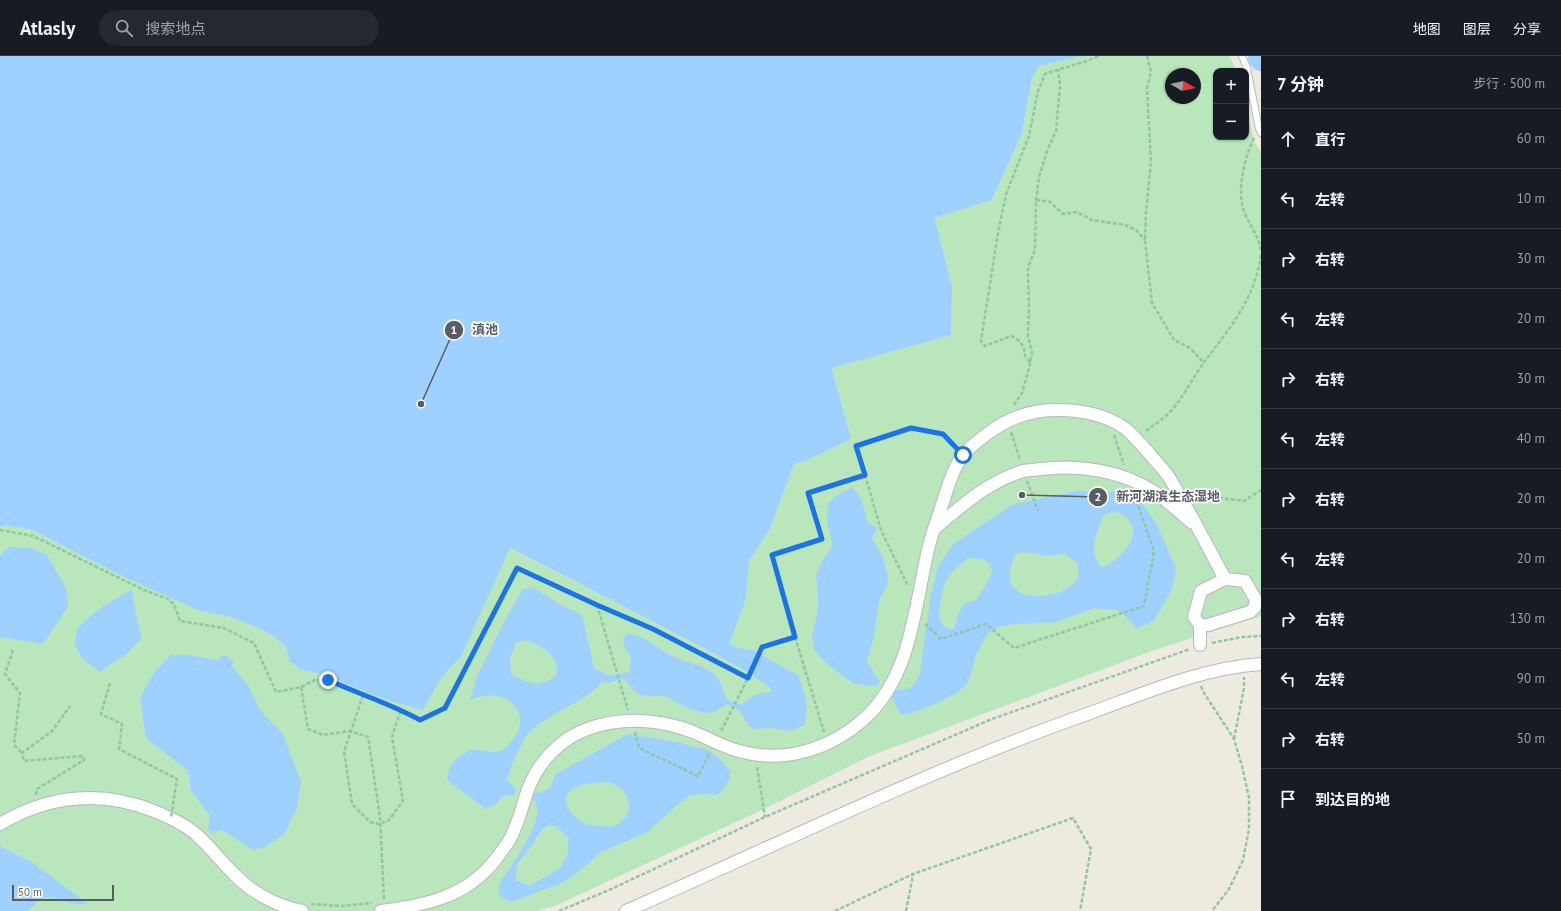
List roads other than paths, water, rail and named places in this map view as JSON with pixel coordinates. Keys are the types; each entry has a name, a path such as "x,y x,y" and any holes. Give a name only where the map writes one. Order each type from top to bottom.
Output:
{"street":[{"path":"385,906 424,904 446,897 471,883 490,867 509,841 522,812 528,790 537,771 551,752 568,738 586,730 629,714 689,730 738,751 755,754 784,755 808,751 828,744 845,734 867,717 882,699 897,674 908,643 926,556 959,451 1008,420 1028,413 1048,410 1069,410 1108,419 1126,429 1138,440 1168,476 1198,527 1225,579"},
{"path":"934,529 972,497 995,484 1024,471 1054,467 1077,467 1099,470 1128,479 1155,493 1198,527"},
{"path":"1200,625 1208,625 1250,612 1255,607 1256,600 1244,581 1225,579 1201,591 1194,617 1200,625 1200,646"},
{"path":"626,911 831,818 939,771 1035,732 1197,676 1243,666 1261,664"},
{"path":"0,824 15,815 38,806 64,800 91,798 120,800 147,808 174,812 234,875 260,895 288,908 303,907"}],"lane":[{"path":"1242,56 1247,68 1260,131"}],"water":[{"path":"0,56 1081,56 1039,66 1032,78 1022,133 992,200 935,218 952,286 951,335 832,368 851,439 806,461 794,464 770,529 749,561 746,599 729,644 738,648 755,651 799,676 807,702 805,725 789,731 770,728 754,729 748,725 739,710 727,704 716,711 706,713 686,707 664,696 640,695 622,678 610,683 603,682 588,695 540,723 526,736 512,764 507,780 516,789 514,795 504,796 496,804 486,809 447,780 451,765 462,755 471,750 494,752 501,751 505,749 518,732 520,718 518,712 515,706 504,698 490,695 470,700 477,676 505,620 523,589 532,587 561,605 579,613 583,618 594,668 610,676 629,672 631,658 624,646 623,640 626,634 632,634 644,638 676,658 706,668 716,676 726,699 741,705 754,695 770,693 772,689 746,671 719,656 510,548 461,657 442,677 423,710 390,701 321,674 301,670 290,662 286,647 272,635 251,625 227,616 200,611 122,576 32,530 5,525 0,527","holes":["525,640 542,647 549,653 555,660 557,668 556,676 544,682 534,683 528,682 511,674 510,657 517,642"]},
{"path":"852,487 861,498 868,524 875,526 877,530 872,538 883,557 888,577 887,586 879,601 874,637 867,661 880,682 876,686 855,684 841,675 823,660 814,649 812,636 818,610 816,576 821,563 831,548 832,542 827,523 827,510 829,503 833,498"},
{"path":"1128,490 1137,496 1157,525 1176,568 1172,589 1154,621 1137,629 1130,620 1117,610 1094,608 1056,622 1014,624 1000,627 988,633 975,657 967,684 957,693 913,713 900,714 891,696 893,690 908,689 916,682 920,672 931,594 938,567 952,545 1013,504 1077,491 1104,493","holes":["1115,511 1129,520 1133,528 1133,535 1126,549 1121,555 1103,567 1095,556 1094,543 1103,516","1024,552 1048,556 1064,554 1077,562 1078,577 1072,585 1060,592 1033,596 1020,592 1012,585 1010,572 1016,554","968,558 984,560 990,565 991,569 991,574 976,600 965,604 962,607 953,630 947,628 941,622 939,614 943,590 946,581"]},
{"path":"9,547 30,548 47,555 66,588 68,607 43,644 0,637 0,556"},
{"path":"132,590 142,638 127,654 99,672 82,658 75,645 77,629 106,604"},
{"path":"171,655 187,655 218,660 224,655 234,662 232,666 250,688 259,709 283,734 301,782 297,808 284,835 265,847 253,850 222,830 212,833 208,829 210,816 191,791 188,771 146,738 140,698 155,671"},
{"path":"628,734 678,742 693,747 706,749 723,762 730,771 730,779 725,788 717,795 702,794 689,796 648,832 601,852 578,872 562,883 511,902 504,899 500,895 498,890 500,882 525,844 535,822 537,812 536,804 535,801 530,798 531,794 542,792 551,787 556,774","holes":["608,782 618,786 625,793 629,801 629,810 625,817 619,823 609,826 596,826 585,824 574,816 567,807 566,797 569,792 582,785","548,826 556,826 568,838 568,854 560,868 531,885 523,884 516,879 518,863 533,844 541,830"]},
{"path":"0,846 33,863 88,904 75,904 49,897 41,899 27,911 0,911"}],"place":[{"name":"滇池","path":"421,404"},
{"name":"新河湖滨生态湿地","path":"1022,495"}]}
